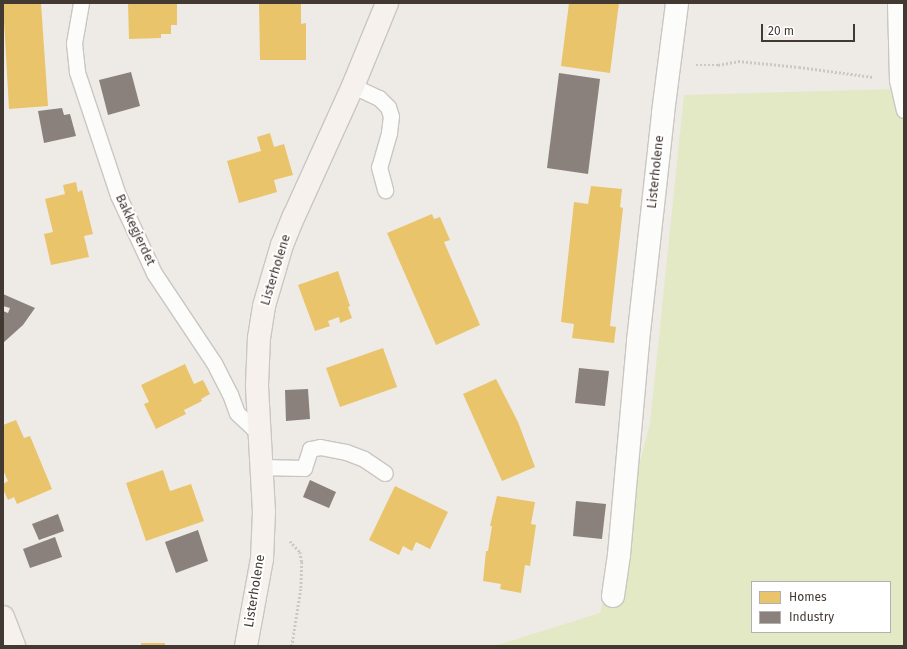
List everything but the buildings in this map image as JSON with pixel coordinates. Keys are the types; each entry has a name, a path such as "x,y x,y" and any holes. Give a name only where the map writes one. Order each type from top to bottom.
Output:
{"street":[{"name":"Listerholene","path":"246,646 262,558 264,512 259,429 258,369 259,338 264,306 282,245 353,86 387,3"},
{"name":"Listerholene","path":"613,596 619,555 638,341 677,3"},
{"path":"3,618 14,646"}],"lane":[{"name":"Bakkegjerdet","path":"81,3 74,43 77,72 118,196 154,273 214,363 230,394 237,413 248,425 259,429"},
{"path":"895,3 897,80 904,110"},
{"path":"353,86 379,98 388,107 391,116 389,133 379,167 385,190"},
{"path":"261,467 304,468 310,449 320,447 346,452 364,459 385,474"}],"path":[{"path":"669,63 718,65 738,62 799,67 897,80"},
{"path":"264,512 300,552 301,589 292,646"}],"green space":[{"path":"897,89 904,94 904,646 494,646 600,613 650,424 684,95"}]}
